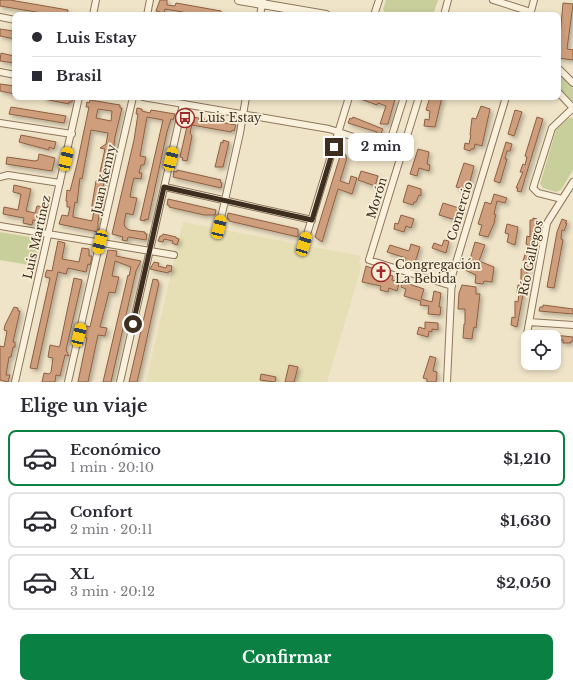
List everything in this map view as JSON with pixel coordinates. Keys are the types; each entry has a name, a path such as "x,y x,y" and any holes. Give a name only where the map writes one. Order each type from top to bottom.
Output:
{"street":[{"path":"94,12 96,0"},
{"path":"148,12 150,0"},
{"path":"238,0 263,2 311,12"},
{"path":"375,12 379,0"},
{"path":"445,12 448,0"},
{"path":"493,0 527,12"},
{"path":"530,12 534,0"},
{"path":"261,12 263,2"},
{"path":"0,17 12,19"},
{"path":"561,71 573,83"},
{"path":"0,72 12,74"},
{"path":"561,95 573,108 552,128 533,188 536,192 562,199"},
{"name":"Luis Martínez","path":"15,382 78,100"},
{"name":"Juan Kenny","path":"68,382 132,100"},
{"path":"160,100 338,132 388,148 403,100"},
{"path":"219,227 244,114 246,100"},
{"path":"304,244 348,100"},
{"name":"Morón","path":"418,100 370,260 452,286"},
{"name":"Comercio","path":"447,382 452,276 505,100"},
{"path":"120,382 183,104"},
{"path":"0,123 72,134"},
{"path":"0,177 8,175 60,184"},
{"name":"Río Gallegos","path":"527,330 547,223 573,182"},
{"path":"164,187 312,220"},
{"path":"0,226 174,255"},
{"path":"529,322 573,325"}],"shaded area":[{"path":"183,222 361,256 359,264 362,265 327,382 146,382"}],"green space":[{"path":"386,0 438,0 434,12 384,12 383,9"},
{"path":"561,76 573,88 573,104 561,91"},
{"path":"569,118 573,118 573,170 561,190 556,192 543,188 540,184 556,130"},
{"path":"0,232 36,238 40,242 35,266 0,260"}],"building":[{"path":"0,0 10,0 68,10 68,12 36,12 0,6"},
{"path":"160,0 167,0 167,5 175,6 176,3 221,12 182,12 165,9 164,12 156,11"},
{"path":"563,3 573,4 567,49 573,50 573,60 561,58 561,25"},
{"path":"0,29 12,31 12,38 0,36"},
{"path":"1,53 12,56 12,63 0,61"},
{"path":"0,84 12,86 12,93 0,91"},
{"path":"49,100 72,100 72,102 69,102 69,104"},
{"path":"90,100 120,105 120,108 122,108 115,137 111,170 107,169 104,182 101,198 105,199 101,215 99,215 98,232 59,224 62,215 68,216 70,207 67,207 67,190 70,191 77,164 89,107 86,107 87,102 89,103","holes":["98,109 112,111 111,121 96,118","91,130 108,133 106,144 100,148 105,149 98,181 96,181 91,211 94,211 92,221 73,217"]},
{"path":"363,100 395,100 388,124 380,124 386,106 378,103 377,105"},
{"path":"429,100 441,100 435,127 424,126 425,119 429,120 430,111 426,110"},
{"path":"481,106 490,109 482,146 475,144 474,149 471,149 470,151 464,149 465,143 469,144 472,118 476,119"},
{"path":"11,107 66,116 64,123 9,114"},
{"path":"137,108 150,113 151,110 175,114 173,120 171,119 167,132 148,220 145,219 145,221 140,220 163,120 147,117 140,156 146,157 144,165 141,165 139,173 142,173 141,179 134,178 132,186 130,197 137,198 133,215 126,213 124,224 129,230 145,232 145,234 147,234 146,240 128,237 127,241 122,240 123,237 112,234 134,140 138,114 136,114"},
{"path":"515,110 522,112 514,136 508,134"},
{"path":"187,116 236,125 234,131 232,130 231,132 192,125 190,133 192,136 187,161 182,160 183,158 180,157 188,122 186,122"},
{"path":"353,117 383,129 381,133 384,134 383,139 377,137 377,132 348,123 350,118 352,119"},
{"path":"537,117 543,119 521,192 517,191 518,188 516,188 523,172 520,172 523,164 525,165 527,157 525,156"},
{"path":"21,135 56,142 54,149 49,147 49,150 19,142"},
{"path":"223,140 229,142 223,167 215,167 221,142 223,143"},
{"path":"506,142 512,144 510,151 507,151 505,159 507,159 500,183 494,181"},
{"path":"418,149 429,152 427,164 430,165 429,171 419,168 417,176 410,174"},
{"path":"341,153 346,155 347,158 340,181 349,184 351,176 357,178 352,194 338,189 322,242 315,237"},
{"path":"39,154 55,158 52,171 6,164 7,157 35,161 38,160"},
{"path":"464,163 474,166 468,190 456,187"},
{"path":"177,170 221,180 221,188 173,177 174,171 177,172"},
{"path":"361,171 378,176 375,186 358,180"},
{"path":"14,185 31,189 26,211 35,213 37,206 44,207 43,213 40,212 38,221 33,220 32,225 23,223 24,218 3,214 4,207 18,210 21,194 13,192"},
{"path":"408,185 421,189 421,196 419,195 413,205 403,202"},
{"path":"494,194 507,198 505,203 497,201 494,214 496,215 495,221 488,237 479,235 482,225 478,224 485,202 491,204"},
{"path":"168,199 216,210 215,215 204,215 169,207 169,205 167,205"},
{"path":"443,203 462,209 456,220 439,215"},
{"path":"228,213 298,229 298,237 229,221 229,219 227,219"},
{"path":"401,215 414,219 411,228 406,226 404,232 394,229 395,223 398,224"},
{"path":"533,218 537,219 517,327 511,325 512,317 515,318 515,301 518,302 518,285 521,285 521,269 524,269 525,261 523,261 528,245 526,244 527,236 530,237 530,220 533,220"},
{"path":"562,219 567,221 565,223 567,223 564,231 562,230 561,239 563,240 554,288 547,287 557,232"},
{"path":"507,224 518,227 515,245 507,242 509,234 505,233"},
{"path":"163,234 179,239 177,245 172,243 173,241 164,239 163,242 158,241 160,236"},
{"path":"444,240 449,241 446,253 432,248 434,243 442,246"},
{"path":"58,241 65,243 62,259 79,262 82,248 89,249 89,256 92,256 91,261 90,265 88,264 86,272 68,268 66,274 58,272 37,369 30,368 50,278 45,277 46,272 47,270 52,271"},
{"path":"475,242 485,245 479,261 494,267 492,282 484,281 483,284 475,283 476,275 465,270 466,265 468,266"},
{"path":"411,244 420,247 414,265 405,263 406,258 387,252 390,245 409,251"},
{"path":"108,250 117,251 116,256 141,261 136,271 111,382 103,382 131,267 115,261 112,276 119,277 115,293 109,292 100,327 107,328 105,336 98,335 88,382 78,382 87,338 83,337 86,326 90,327"},
{"path":"154,262 159,263 158,266 166,268 167,265 172,266 171,272 169,271 168,273 150,269"},
{"path":"366,266 393,276 392,280 399,283 397,291 389,288 388,292 380,290 381,286 362,282"},
{"path":"74,278 82,280 66,350 69,356 65,355 60,376 56,375 55,382 42,382 44,373 49,374 51,372 53,358 48,357 50,345 59,347 60,345"},
{"path":"153,279 158,280 159,283 142,361 137,382 129,382"},
{"path":"403,282 424,289 421,299 432,302 434,291 441,293 439,307 441,307 440,315 428,314 429,306 420,305 421,301 404,296 406,289 401,287"},
{"path":"462,285 476,287 476,294 480,294 476,328 474,327 472,339 463,338 465,309 458,309 459,293"},
{"path":"543,305 573,309 573,314 539,311 540,307 543,307"},
{"path":"14,307 18,308 18,311 20,311 13,342 15,342 15,347 13,347 11,357 9,357 6,375 10,375 8,382 0,380 0,346 4,347 7,331 4,330 5,325"},
{"path":"425,322 438,323 438,330 432,329 432,332 429,331 428,337 417,334 419,327 425,329"},
{"path":"561,336 573,337 573,341 571,341 571,343 563,343 563,340 561,340"},
{"path":"430,356 436,358 433,371 437,372 436,382 427,382 427,379 423,378"},
{"path":"289,365 298,367 294,382 285,382"},
{"path":"261,374 276,377 275,382 260,380"}],"place":[{"name":"Luis Estay","path":"185,118"},
{"name":"Congregación La Bebida","path":"381,272"}],"route":[{"path":"133,324 164,187 312,220 334,147"}]}
